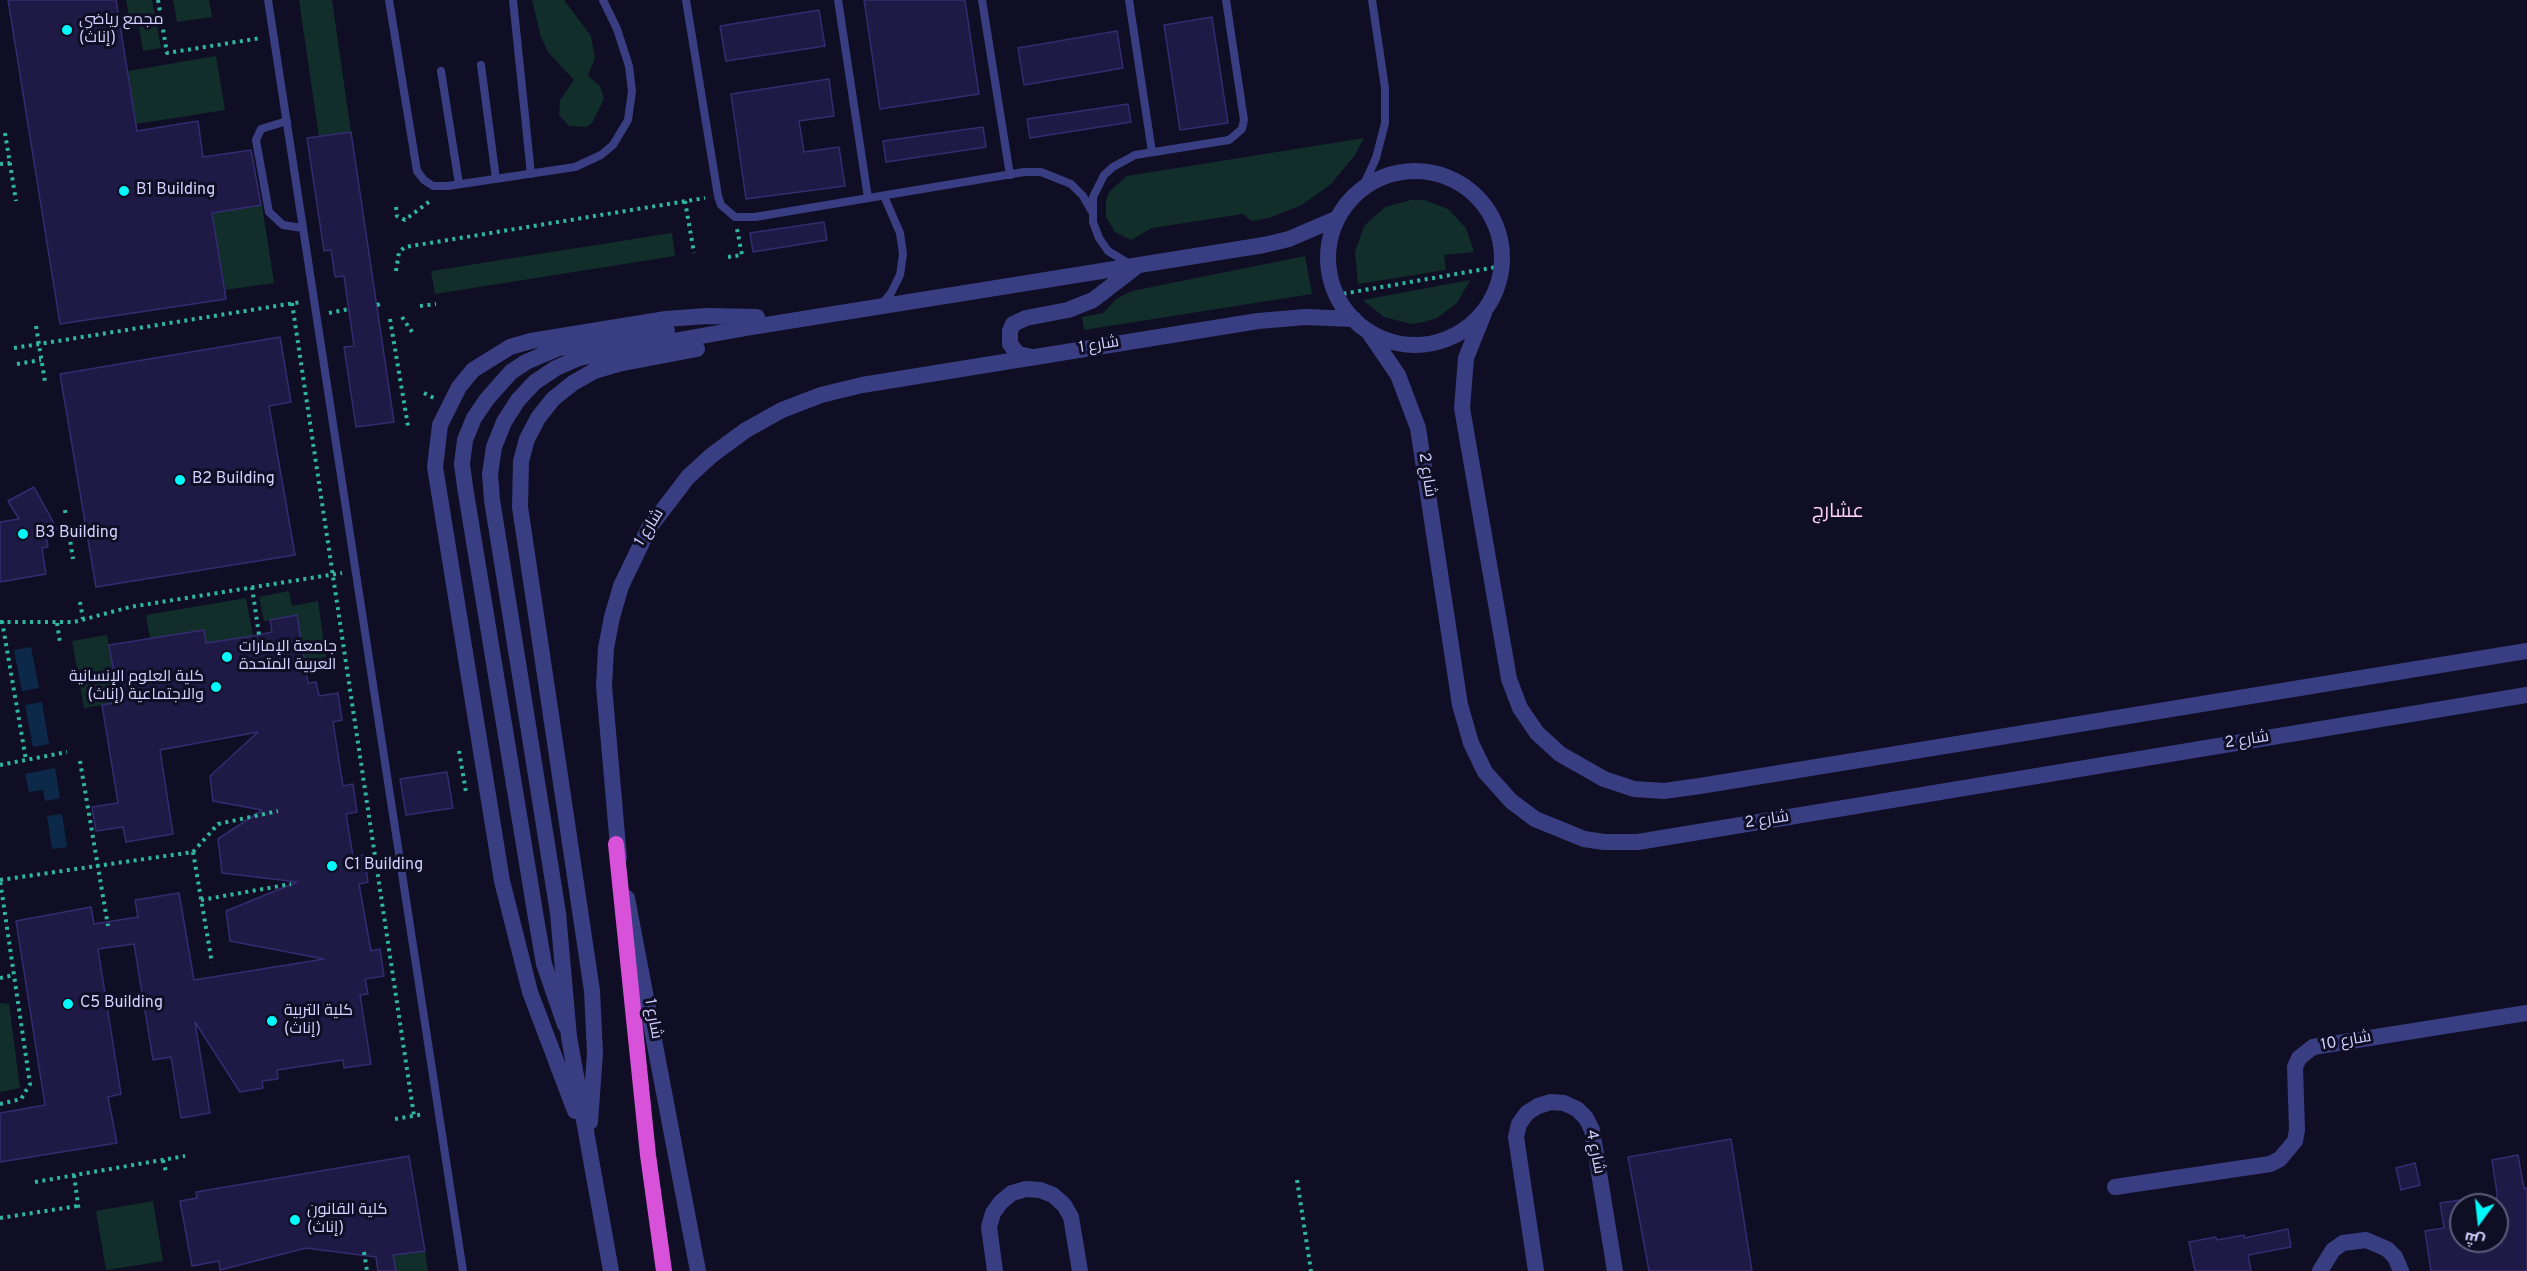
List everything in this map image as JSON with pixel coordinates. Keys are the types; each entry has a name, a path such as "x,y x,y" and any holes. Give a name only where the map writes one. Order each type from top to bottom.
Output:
{"highway":[{"path":"616,844 648,1155 664,1271"}],"street":[{"path":"610,1271 569,1037 558,913 492,500 490,474 494,447 504,422 518,400 535,382 556,368 579,358 1264,245 1306,233 1338,218 1361,191 1388,176 1411,172 1434,174 1463,186 1480,201 1494,220 1502,250 1502,266 1496,291 1484,313 1466,358 1462,408 1509,679 1520,708 1538,733 1560,754 1604,779 1634,789 1664,791 1701,786 2527,651"},
{"path":"1338,218 1329,256 1336,295 1354,319 1368,331 1402,344 1438,342 1455,336 1484,313"},
{"path":"1032,357 1018,354 1010,344 1010,331 1013,324 1026,318 1068,310 1093,300 1137,267"},
{"path":"588,1136 577,1115 530,992 502,881 435,467 440,425 454,396 473,370 510,347 531,341 666,319 706,316 817,318"},
{"path":"569,1037 546,973 536,918 465,487 462,464 465,440 474,418 498,384 511,372 542,354 559,348 757,317"},
{"name":"شارع 1","path":"698,1271 641,959 616,844 604,686 606,648 612,616 621,586 649,528 688,477 712,455 746,430 782,410 821,395 862,385 1258,321 1306,317 1354,319"},
{"path":"588,1136 595,1063 592,991 520,507 520,461 533,429 553,399 573,383 594,371 738,339 817,318"},
{"name":"شارع 2","path":"1368,331 1398,375 1418,428 1460,705 1471,744 1485,772 1511,801 1535,819 1576,836 1604,842 1638,842 2527,695"},
{"name":"شارع 10","path":"2115,1187 2270,1164 2280,1159 2295,1141 2297,1130 2293,1076 2295,1067 2299,1058 2313,1047 2527,1013"},
{"name":"شارع 4","path":"1536,1271 1516,1137 1519,1124 1527,1113 1551,1102 1564,1103 1577,1108 1586,1118 1592,1130 1615,1271"},
{"path":"995,1271 989,1227 993,1213 1006,1197 1026,1189 1040,1190 1053,1195 1064,1205 1071,1217 1080,1271"},
{"path":"2320,1271 2333,1250 2343,1243 2366,1240 2387,1249 2395,1257 2401,1271"}],"lane":[{"path":"268,0 463,1271"},
{"path":"389,0 417,171 433,186 448,186 531,174 589,162 613,145 628,120 632,92 629,66 617,28 603,0"},
{"path":"513,0 531,174"},
{"path":"686,0 718,196 721,205 735,217 755,217 1010,175 1041,172 1057,176 1071,184 1083,196 1091,210 1099,238 1108,251 1121,261 1137,267"},
{"path":"838,0 868,198"},
{"path":"982,0 1010,175"},
{"path":"1129,0 1152,152"},
{"path":"1091,210 1097,186 1104,175 1124,160 1152,152 1229,140 1242,129 1244,120 1226,0"},
{"path":"1361,191 1376,158 1385,123 1385,88 1372,0"},
{"path":"481,65 496,179"},
{"path":"441,71 459,184"},
{"path":"287,121 261,129 256,140 258,157 269,212 283,225 303,228"},
{"path":"877,309 891,293 900,275 903,254 900,233 884,196"}],"path":[{"path":"158,0 167,52 274,36"},
{"path":"5,133 16,201"},
{"path":"0,164 10,163"},
{"path":"396,207 397,216 405,220 448,186"},
{"path":"396,271 399,252 405,247 718,196"},
{"path":"686,201 694,253"},
{"path":"728,256 742,255 735,217"},
{"path":"1336,295 1502,266"},
{"path":"14,348 314,300"},
{"path":"292,303 414,1116"},
{"path":"377,305 383,303"},
{"path":"420,306 436,304"},
{"path":"402,317 414,335"},
{"path":"390,319 408,426"},
{"path":"36,326 45,382"},
{"path":"17,364 41,360"},
{"path":"66,510 66,518"},
{"path":"68,527 73,559"},
{"path":"26,760 1,622 57,623 83,620 130,607 357,570"},
{"path":"252,587 259,635"},
{"path":"80,602 83,620"},
{"path":"57,623 60,643"},
{"path":"0,765 68,753"},
{"path":"80,762 108,926"},
{"path":"0,1104 21,1099 30,1084 0,880 193,852 218,824 278,812"},
{"path":"193,852 212,963"},
{"path":"201,900 291,884"},
{"path":"0,978 14,975"},
{"path":"395,1119 439,1112"},
{"path":"35,1182 185,1156"},
{"path":"163,1160 165,1172"},
{"path":"74,1175 80,1212"},
{"path":"1297,1180 1311,1271"},
{"path":"0,1218 78,1206"},
{"path":"364,1252 367,1271"}],"green space":[{"path":"126,0 152,0 161,48 143,51 139,27 131,28"},
{"path":"173,0 209,0 212,17 177,22"},
{"path":"299,0 332,0 351,132 319,137"},
{"path":"532,0 564,0 591,36 595,58 588,76 600,86 604,99 592,123 587,127 569,126 559,115 560,100 574,80 548,52 541,37"},
{"path":"216,56 225,110 136,124 128,71"},
{"path":"1364,138 1355,155 1331,184 1302,205 1269,218 1252,221 1243,214 1152,228 1131,240 1115,232 1106,217 1106,200 1109,192 1127,176"},
{"path":"1411,200 1424,200 1448,209 1466,228 1474,252 1444,255 1446,270 1358,284 1355,252 1364,226 1385,207"},
{"path":"262,205 274,283 225,290 212,213"},
{"path":"672,233 675,256 435,294 431,271"},
{"path":"1305,256 1312,294 1084,330 1082,317 1103,313 1116,299 1132,291"},
{"path":"1470,280 1457,303 1437,318 1424,322 1411,324 1384,317 1363,300"},
{"path":"289,591 292,606 318,601 326,657 304,661 297,616 264,621 259,597"},
{"path":"246,598 253,636 206,643 150,639 146,615"},
{"path":"107,635 119,702 84,708 72,641"},
{"path":"0,1003 9,1004 20,1088 0,1092"},
{"path":"153,1201 163,1261 106,1270 96,1211"},
{"path":"425,1251 428,1271 396,1271 393,1255"}],"water":[{"path":"31,647 39,688 22,691 14,650"},
{"path":"42,702 49,744 33,747 25,705"},
{"path":"55,768 60,798 45,801 43,790 29,792 25,774"},
{"path":"62,814 67,847 52,849 47,816"}],"building":[{"name":"B1 Building","path":"8,0 116,0 137,131 198,121 203,157 251,150 261,205 212,213 226,299 60,324"},
{"path":"864,0 965,0 979,94 880,109"},
{"path":"819,10 825,46 726,61 720,26"},
{"path":"1212,17 1228,123 1180,130 1164,25"},
{"path":"1117,31 1123,68 1024,85 1018,48"},
{"path":"829,79 834,116 799,121 804,152 839,147 845,186 746,199 731,94"},
{"path":"1128,104 1131,122 1030,138 1027,119"},
{"path":"983,127 986,147 886,162 883,141"},
{"path":"351,132 394,422 356,427 344,347 354,346 344,276 335,277 331,250 324,251 307,138"},
{"path":"824,222 827,240 753,252 750,233"},
{"name":"B2 Building","path":"280,337 291,402 269,406 295,555 96,587 60,374"},
{"name":"B3 Building","path":"34,487 57,529 45,531 48,547 42,548 46,574 0,582 0,522 19,519 8,501"},
{"name":"C1 Building","path":"297,615 308,683 316,682 319,696 338,693 342,720 333,722 343,786 353,784 357,812 346,814 353,856 364,855 368,882 359,884 371,951 380,949 384,976 365,979 368,994 360,995 371,1064 344,1068 343,1060 277,1070 278,1079 262,1081 263,1088 240,1092 195,1022 210,1113 181,1118 171,1057 153,1060 134,944 98,949 121,1094 108,1097 117,1143 0,1162 0,1113 45,1105 16,921 91,907 94,924 138,917 135,900 179,893 194,980 324,959 230,941 226,911 297,882 222,873 218,839 262,810 213,801 210,776 258,732 160,750 173,834 126,842 123,827 96,831 92,807 118,803 102,705 119,702 109,645 204,630 206,643 253,636 272,632 270,620"},
{"path":"447,772 453,808 406,815 400,779"},
{"path":"1731,1139 1752,1271 1649,1271 1628,1157"},
{"path":"2518,1155 2524,1189 2527,1188 2527,1271 2431,1271 2425,1231 2444,1228 2440,1203 2449,1202 2449,1253 2509,1253 2509,1193 2497,1193 2492,1160"},
{"path":"409,1156 425,1251 393,1255 396,1271 378,1271 376,1257 306,1248 220,1270 219,1261 192,1266 180,1201 197,1198 196,1192"},
{"path":"2415,1163 2420,1185 2401,1190 2396,1168"},
{"path":"2288,1229 2291,1247 2248,1255 2251,1271 2195,1271 2189,1242 2216,1237 2217,1240 2244,1235 2244,1238"}],"place":[{"name":"مجمع رياضي (إناث)","path":"67,30"},
{"name":"B1 Building","path":"124,191"},
{"name":"B2 Building","path":"180,480"},
{"name":"B3 Building","path":"23,534"},
{"name":"جامعة الإمارات العربية المتحدة","path":"227,657"},
{"name":"كلية العلوم الإنسانية والاجتماعية (إناث)","path":"216,687"},
{"name":"C1 Building","path":"332,866"},
{"name":"C5 Building","path":"68,1004"},
{"name":"كلية التربية (إناث)","path":"272,1021"},
{"name":"كلية القانون (إناث)","path":"295,1220"}],"district":[{"name":"عشارج","path":"1838,513"}]}
